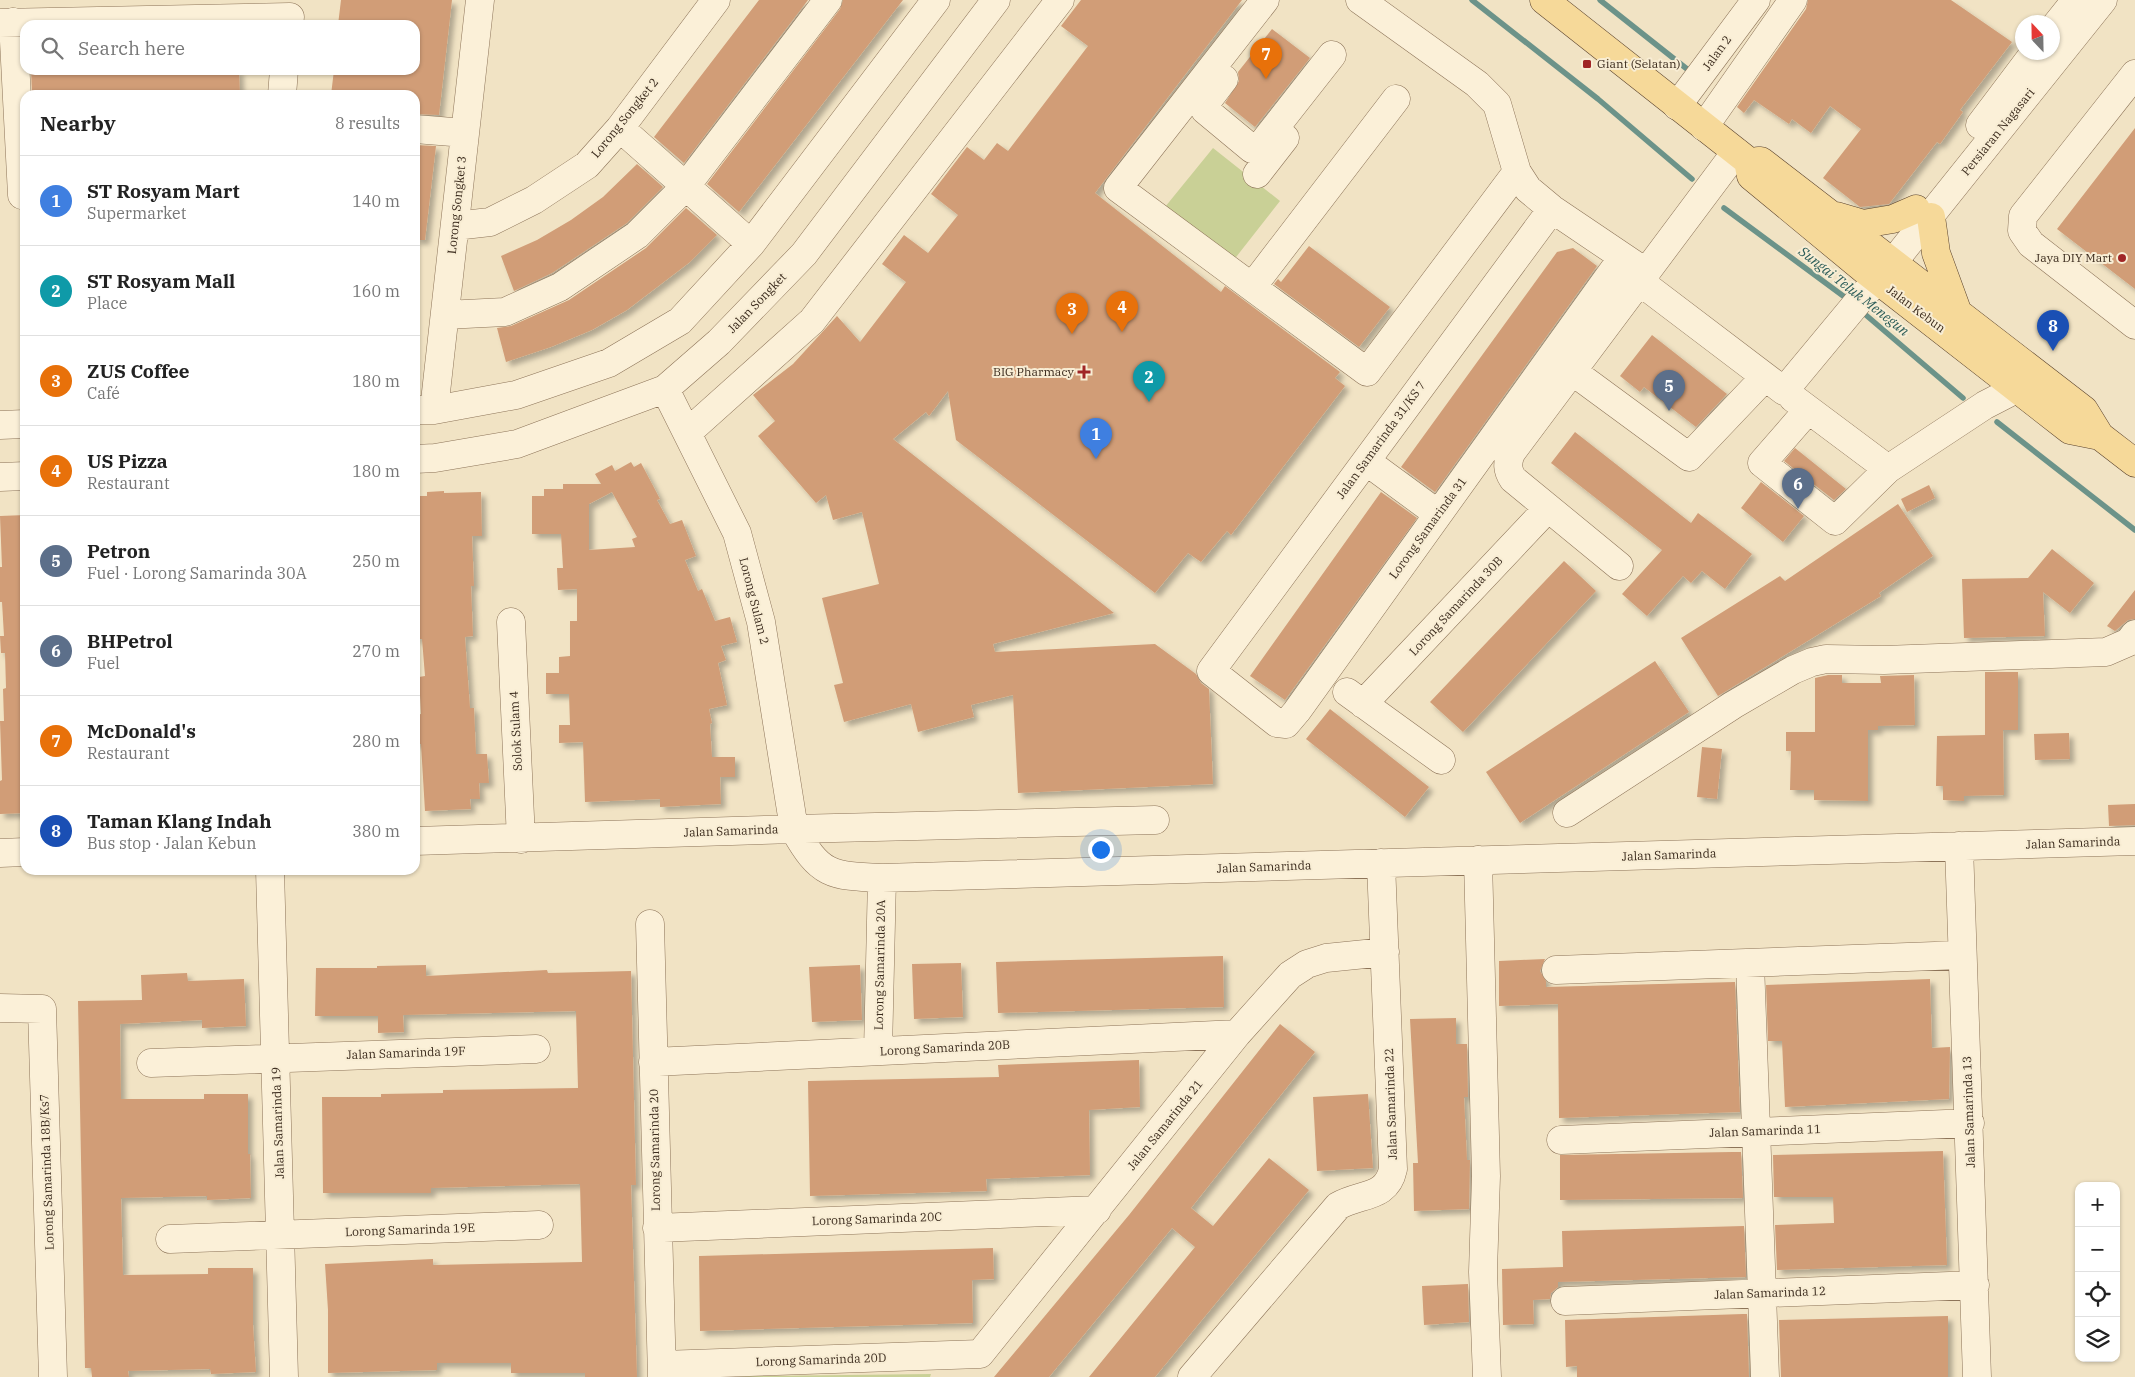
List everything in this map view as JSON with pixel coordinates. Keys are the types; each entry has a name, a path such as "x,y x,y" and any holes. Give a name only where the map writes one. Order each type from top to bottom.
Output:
{"main road":[{"name":"Jalan Kebun","path":"1551,2 1742,156 1761,161 1830,214 1871,282 1959,316 2084,410 2100,436 2135,463"},
{"name":"Jalan Kebun","path":"1742,156 1751,176 1871,282 2018,388 2070,430 2100,436"},
{"path":"1830,214 1863,224 1923,213 1959,316"}],"street":[{"name":"Lorong Songket 3","path":"424,410 445,315 480,0"},
{"name":"Lorong Songket 2","path":"455,226 490,222 534,200 587,165 620,128 716,0"},
{"path":"445,315 506,312 560,287 637,235 686,186 828,0"},
{"path":"424,410 516,395 609,363 680,321 750,244 936,0"},
{"name":"Jalan Songket","path":"420,459 436,458 517,444 664,389 719,342 804,254 996,0"},
{"path":"687,433 812,321 1060,0"},
{"path":"1268,4 1118,188 1367,372 1511,179 1497,104 1477,84 1360,0"},
{"path":"1704,127 1793,0"},
{"path":"2060,20 2076,0"},
{"name":"Persiaran Nagasari","path":"1923,213 2103,0"},
{"name":"Jalan 2","path":"1678,106 1751,2"},
{"path":"1257,174 1337,60 1259,148 1252,149 1205,110 1205,104 1268,4"},
{"path":"29,20 104,10 290,14"},
{"path":"16,195 7,23 20,21"},
{"name":"Persiaran Nagasari","path":"1572,372 1689,457 1774,384 1871,282 1923,213 2030,60"},
{"path":"2135,74 2023,216 2022,231 2031,244 2135,325"},
{"path":"282,90 284,75"},
{"path":"1252,287 1396,99"},
{"path":"420,128 465,133"},
{"path":"620,128 750,244"},
{"path":"1620,566 1513,479 1508,468 1511,453 1642,277 1742,156"},
{"path":"1511,179 1528,189 1552,209 1623,257 1642,277 1774,384 1888,469"},
{"name":"Jalan Samarinda 31/KS 7","path":"1211,671 1552,209"},
{"name":"Lorong Samarinda 31","path":"1211,671 1277,723 1286,724 1623,257"},
{"path":"1808,410 1762,462 1834,521 1888,469 1985,405 2018,388"},
{"name":"Lorong Sulam 2","path":"664,389 737,534 759,614 794,828"},
{"path":"0,425 20,424"},
{"path":"1366,461 1438,514"},
{"path":"0,477 20,476"},
{"name":"Lorong Samarinda 30B","path":"1441,760 1355,698 1548,508"},
{"name":"Solok Sulam 4","path":"511,622 521,839"},
{"path":"1567,813 1733,705 1793,670 1812,662 1826,659 1884,660 2106,652 2123,645 2135,634"},
{"path":"794,828 1155,820"},
{"name":"Jalan Samarinda","path":"420,841 521,839 794,828 808,854 825,870 852,877 882,878 1382,863 1478,873 1959,846 2135,841"},
{"name":"Jalan Samarinda 13","path":"1959,846 1978,1377"},
{"path":"0,853 20,852"},
{"name":"Jalan Samarinda 22","path":"1192,1377 1338,1206 1347,1201 1380,1191 1391,1179 1393,1169 1382,863"},
{"path":"1478,873 1486,1176 1483,1272 1487,1377"},
{"name":"Jalan Samarinda 19","path":"270,875 284,1377"},
{"name":"Lorong Samarinda 20A","path":"878,1051 882,878"},
{"name":"Lorong Samarinda 20","path":"650,924 662,1371"},
{"name":"Jalan Samarinda 21","path":"980,1354 1237,1034 1290,975 1307,964 1326,958 1385,952"},
{"path":"1556,970 1962,955"},
{"path":"1750,963 1765,1377"},
{"name":"Lorong Samarinda 18B/Ks7","path":"0,1008 42,1009 53,1377"},
{"name":"Lorong Samarinda 20B","path":"653,1062 1237,1034"},
{"name":"Jalan Samarinda 19F","path":"151,1062 536,1049"},
{"name":"Jalan Samarinda 11","path":"1561,1140 1970,1122"},
{"name":"Lorong Samarinda 20C","path":"657,1228 1097,1210"},
{"name":"Lorong Samarinda 19E","path":"170,1239 539,1225"},
{"name":"Jalan Samarinda 12","path":"1565,1301 1975,1285"},
{"name":"Lorong Samarinda 20D","path":"662,1371 980,1354"}],"green space":[{"path":"1213,148 1280,201 1233,261 1165,207"},
{"path":"931,1374 930,1377 677,1377"}],"building":[{"path":"341,0 452,0 439,115 420,114 420,90 332,90 333,75 420,75 420,20 339,20"},
{"path":"759,0 808,0 684,163 654,137"},
{"path":"843,0 903,0 739,212 707,184 840,9"},
{"path":"1081,0 1242,0 1095,193 1221,292 1225,286 1340,372 1335,378 1345,386 1231,535 1227,531 1201,562 1188,553 1155,593 956,440 948,391 929,416 926,412 893,439 1114,613 993,644 995,652 1155,644 1196,674 1201,683 1209,689 1213,784 1018,793 1013,695 971,705 974,717 918,732 911,704 844,722 834,685 843,683 822,598 879,584 862,512 833,520 826,495 816,503 758,436 775,421 753,395 793,364 837,316 860,342 906,282 882,264 904,235 928,253 958,215 931,194 967,147 984,160 997,143 1008,151 1088,46 1061,26"},
{"path":"1808,0 1951,0 2012,42 1960,110 1963,112 1940,144 1937,142 1889,204 1860,207 1823,178 1861,129 1830,106 1811,133 1792,119 1789,124 1754,100 1744,113 1737,107 1806,9"},
{"path":"1272,29 1310,58 1255,127 1225,103 1239,81 1238,72"},
{"path":"31,75 239,75 240,90 32,90"},
{"path":"2135,128 2135,289 2057,229"},
{"path":"420,145 436,146 425,240 420,240"},
{"path":"637,164 663,187 627,223 552,273 514,291 501,256 537,240 571,220 603,197"},
{"path":"686,208 717,235 690,262 627,310 592,330 551,347 506,362 497,328 511,326 569,300 646,248"},
{"path":"1309,246 1390,307 1359,347 1274,284 1278,279 1281,282"},
{"path":"1573,248 1597,266 1435,492 1401,467 1557,252"},
{"path":"1652,335 1727,394 1696,427 1644,387 1640,392 1620,376"},
{"path":"1575,432 1691,523 1698,513 1752,554 1725,589 1702,571 1691,583 1683,576 1647,616 1622,594 1662,550 1551,463"},
{"path":"1795,448 1846,489 1834,500 1784,461"},
{"path":"631,462 634,467 641,463 660,499 657,500 670,524 682,520 696,556 685,560 698,591 702,589 715,621 730,617 737,642 721,646 726,660 718,663 727,705 709,709 712,723 710,724 712,757 735,757 735,777 720,777 721,804 660,807 660,799 585,802 583,742 559,743 559,725 570,725 569,694 546,694 546,673 559,673 559,657 570,656 570,621 577,621 577,589 558,590 557,568 563,568 561,534 532,534 532,496 544,496 544,489 563,489 563,484 601,484 595,474 612,465 615,471","holes":["612,492 637,537 632,539 635,547 589,550 589,504"]},
{"path":"1761,482 1804,516 1783,542 1741,508"},
{"path":"1929,485 1935,498 1907,512 1901,499"},
{"path":"427,492 481,492 482,536 472,536 473,636 465,637 470,708 474,708 476,754 487,754 489,783 479,783 480,799 470,799 471,809 425,811 420,744 420,677 425,676 422,639 420,639 420,496 427,496"},
{"path":"1381,492 1417,518 1285,700 1250,676"},
{"path":"1898,504 1933,556 1879,593 1881,596 1718,696 1681,638 1780,576 1785,581"},
{"path":"20,515 20,813 0,814 0,781 2,780 0,721 4,721 3,689 6,688 5,653 1,653 0,636 4,636 2,602 0,602 0,567 2,567 0,516"},
{"path":"2052,549 2094,583 2070,613 2043,592 2045,636 1964,638 1962,579 2028,578"},
{"path":"1564,561 1596,591 1463,732 1430,702"},
{"path":"2135,590 2135,619 2128,620 2115,631 2107,626"},
{"path":"1655,661 1689,712 1520,823 1486,772"},
{"path":"1985,672 2018,672 2018,730 2003,730 2004,795 1964,796 1964,801 1943,800 1943,786 1936,786 1937,736 1985,735"},
{"path":"1828,675 1842,675 1842,683 1881,683 1880,676 1914,675 1915,725 1878,726 1878,730 1868,730 1868,801 1814,800 1814,790 1790,790 1791,751 1786,751 1786,732 1815,732 1815,678"},
{"path":"1330,709 1429,787 1405,817 1306,739"},
{"path":"2069,733 2070,759 2035,760 2034,734"},
{"path":"1702,747 1722,749 1717,799 1697,797"},
{"path":"2135,804 2135,825 2109,826 2108,805"},
{"path":"1223,956 1224,1007 998,1013 996,962"},
{"path":"1545,959 1540,971 1546,981 1546,987 1735,982 1740,1112 1559,1118 1558,1004 1499,1006 1499,961"},
{"path":"961,963 963,1017 914,1019 912,964"},
{"path":"426,965 426,976 547,970 548,973 631,971 636,1185 631,1185 637,1377 585,1377 585,1373 511,1373 511,1363 437,1363 437,1370 328,1373 328,1310 325,1264 433,1259 433,1265 582,1262 580,1184 431,1188 431,1193 323,1193 322,1097 381,1097 381,1094 443,1093 443,1090 578,1088 576,1011 403,1015 404,1032 378,1033 378,1016 315,1016 316,968 377,968 377,966"},
{"path":"860,965 862,1020 812,1022 809,967"},
{"path":"187,973 188,981 244,979 246,1026 202,1028 202,1020 120,1024 121,1099 204,1099 204,1094 248,1094 248,1154 250,1154 251,1198 207,1200 207,1196 121,1198 123,1275 208,1274 208,1268 253,1268 253,1325 256,1372 211,1374 210,1369 128,1371 129,1377 92,1377 91,1368 85,1368 78,1001 142,1000 141,975"},
{"path":"1930,979 1932,1048 1950,1047 1949,1099 1785,1107 1782,1041 1768,1041 1766,985"},
{"path":"1456,1018 1456,1044 1467,1044 1468,1097 1464,1097 1467,1160 1470,1160 1469,1209 1414,1211 1413,1163 1418,1163 1410,1019"},
{"path":"1280,1024 1315,1052 1191,1208 1213,1226 1269,1158 1309,1190 1155,1377 1089,1377 1195,1247 1172,1228 1049,1377 994,1377 1129,1215"},
{"path":"1139,1060 1140,1107 1089,1110 1090,1175 986,1179 987,1191 810,1196 808,1081 999,1077 998,1065"},
{"path":"1368,1094 1373,1168 1317,1171 1313,1097"},
{"path":"1943,1151 1947,1265 1777,1270 1775,1225 1834,1223 1833,1197 1774,1197 1773,1155"},
{"path":"1741,1152 1743,1198 1560,1200 1560,1155"},
{"path":"1744,1226 1746,1277 1558,1282 1558,1287 1551,1293 1550,1299 1533,1300 1534,1324 1503,1325 1502,1269 1563,1267 1562,1231"},
{"path":"993,1248 994,1279 972,1280 973,1323 700,1331 699,1256"},
{"path":"1468,1284 1469,1322 1424,1325 1422,1286"},
{"path":"1747,1314 1749,1377 1577,1377 1577,1366 1566,1367 1565,1320"},
{"path":"1948,1316 1948,1377 1781,1377 1779,1320"}],"waterway":[{"name":"Sungai Teluk Menegun","path":"1472,0 1598,99 1692,179"},
{"path":"1600,0 1687,69"},
{"name":"Sungai Teluk Menegun","path":"1724,208 1850,301"},
{"name":"Sungai Teluk Menegun","path":"1860,310 1963,398"},
{"name":"Sungai Teluk Menegun","path":"1997,422 2135,530"}],"place":[{"name":"Giant (Selatan)","path":"1587,64"},
{"name":"McDonald's","path":"1266,79"},
{"name":"Jaya DIY Mart","path":"2122,258"},
{"name":"US Pizza","path":"1122,332"},
{"name":"ZUS Coffee","path":"1072,334"},
{"name":"Taman Klang Indah","path":"2053,351"},
{"name":"BIG Pharmacy","path":"1084,372"},
{"name":"ST Rosyam Mall","path":"1149,402"},
{"name":"Petron","path":"1669,411"},
{"name":"ST Rosyam Mart","path":"1096,459"},
{"name":"BHPetrol","path":"1798,509"}]}
